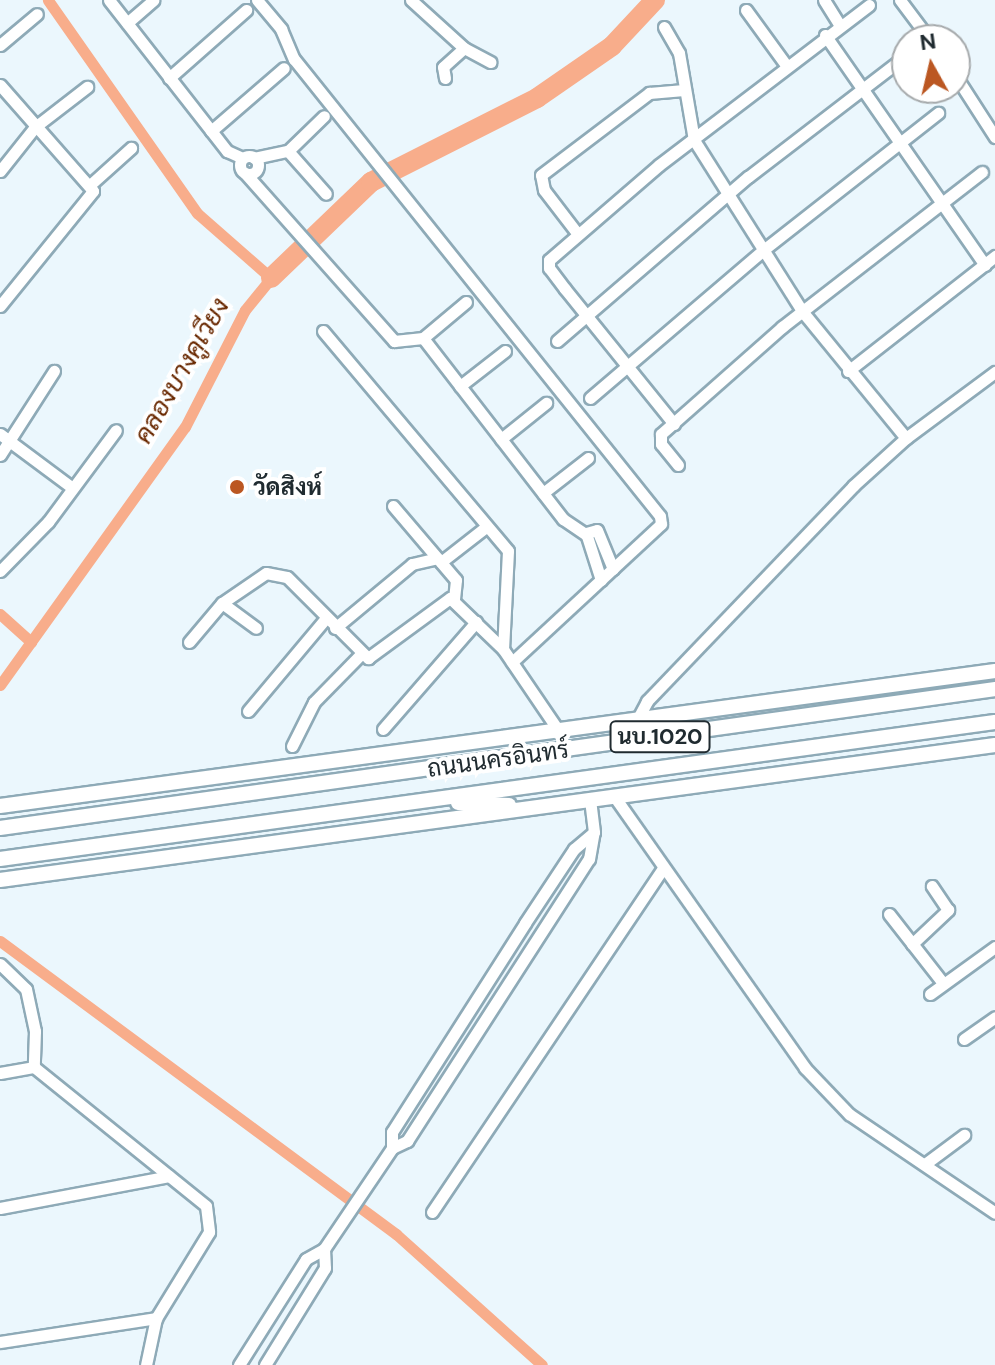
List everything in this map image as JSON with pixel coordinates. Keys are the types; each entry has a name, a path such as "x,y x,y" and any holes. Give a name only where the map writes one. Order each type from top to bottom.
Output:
{"main road":[{"name":"ถนนนครอินทร์","path":"0,806 425,752 995,671"},
{"name":"ถนนนครอินทร์","path":"0,828 995,689"},
{"name":"ถนนนครอินทร์","path":"0,859 995,722"},
{"name":"นบ.1020","path":"0,880 995,745"},
{"path":"326,784 425,752"},
{"path":"419,801 545,807"}],"street":[{"path":"109,0 227,151 249,158 288,151 324,116"},
{"path":"127,23 153,0"},
{"path":"257,0 281,29 294,59 660,516 661,524 512,662"},
{"path":"411,0 464,48 490,62"},
{"path":"824,0 839,24"},
{"path":"900,0 918,24"},
{"path":"674,424 549,268 549,260 577,233 786,65 869,5"},
{"path":"169,78 246,10"},
{"path":"746,10 786,65"},
{"path":"0,45 37,14"},
{"path":"664,27 679,53 694,140 727,197 802,311 848,371 906,438"},
{"path":"825,35 938,202 985,265"},
{"path":"445,78 443,67 464,48"},
{"path":"557,341 727,197 891,67"},
{"path":"211,131 284,68"},
{"path":"0,85 35,127 91,184 91,199 0,306"},
{"path":"0,171 35,127 87,87"},
{"path":"577,233 544,190 541,175 649,93 684,90"},
{"path":"971,100 995,137"},
{"path":"590,398 762,251 938,113"},
{"path":"91,184 131,148"},
{"path":"288,151 326,194"},
{"path":"249,158 245,173 394,341 423,338 466,302"},
{"path":"678,465 660,439 674,424 802,311 938,202 982,172"},
{"path":"848,371 995,256"},
{"path":"323,331 509,553 503,649"},
{"path":"423,338 570,527 585,534 597,530 613,569"},
{"path":"460,386 505,351"},
{"path":"0,455 54,371"},
{"path":"636,722 647,701 796,545 906,438 995,372"},
{"path":"501,439 546,403"},
{"path":"0,571 48,522 116,430"},
{"path":"0,434 71,487"},
{"path":"543,493 588,458"},
{"path":"393,506 457,582 454,599"},
{"path":"335,628 412,564 439,560 487,526"},
{"path":"585,534 601,580"},
{"path":"189,642 222,603 247,582 277,574 287,577 360,655 374,658 442,600 454,599"},
{"path":"454,599 503,649 560,733"},
{"path":"222,603 256,628"},
{"path":"248,711 326,618"},
{"path":"383,729 476,622"},
{"path":"292,746 314,702 360,655"},
{"path":"614,796 805,1068 849,1114 995,1213"},
{"path":"239,1365 306,1259 324,1249 392,1148 407,1141 589,859 594,832 590,800"},
{"path":"392,1148 392,1132 525,923 556,876 594,832"},
{"path":"432,1212 663,868"},
{"path":"556,876 571,886"},
{"path":"912,944 948,910 932,886"},
{"path":"889,914 943,983"},
{"path":"525,923 540,932"},
{"path":"930,994 995,947"},
{"path":"0,964 26,989 35,1031 34,1067"},
{"path":"964,1039 995,1017"},
{"path":"440,1056 455,1065"},
{"path":"0,1073 34,1067 206,1206 209,1232 156,1318 146,1365"},
{"path":"925,1164 964,1135"},
{"path":"0,1208 169,1176"},
{"path":"265,1365 325,1268 324,1249"},
{"path":"271,1316 290,1327"},
{"path":"0,1342 156,1318"}],"waterway":[{"name":"คลองบางคูเวียง","path":"0,685 185,427 245,310 271,278 197,213 48,0"},
{"name":"คลองบางคูเวียง","path":"271,278 371,182 537,98 612,46 655,0"},
{"path":"0,614 31,642"},
{"path":"0,941 396,1234 542,1365"}],"place":[{"name":"วัดสิงห์","path":"237,487"}]}
